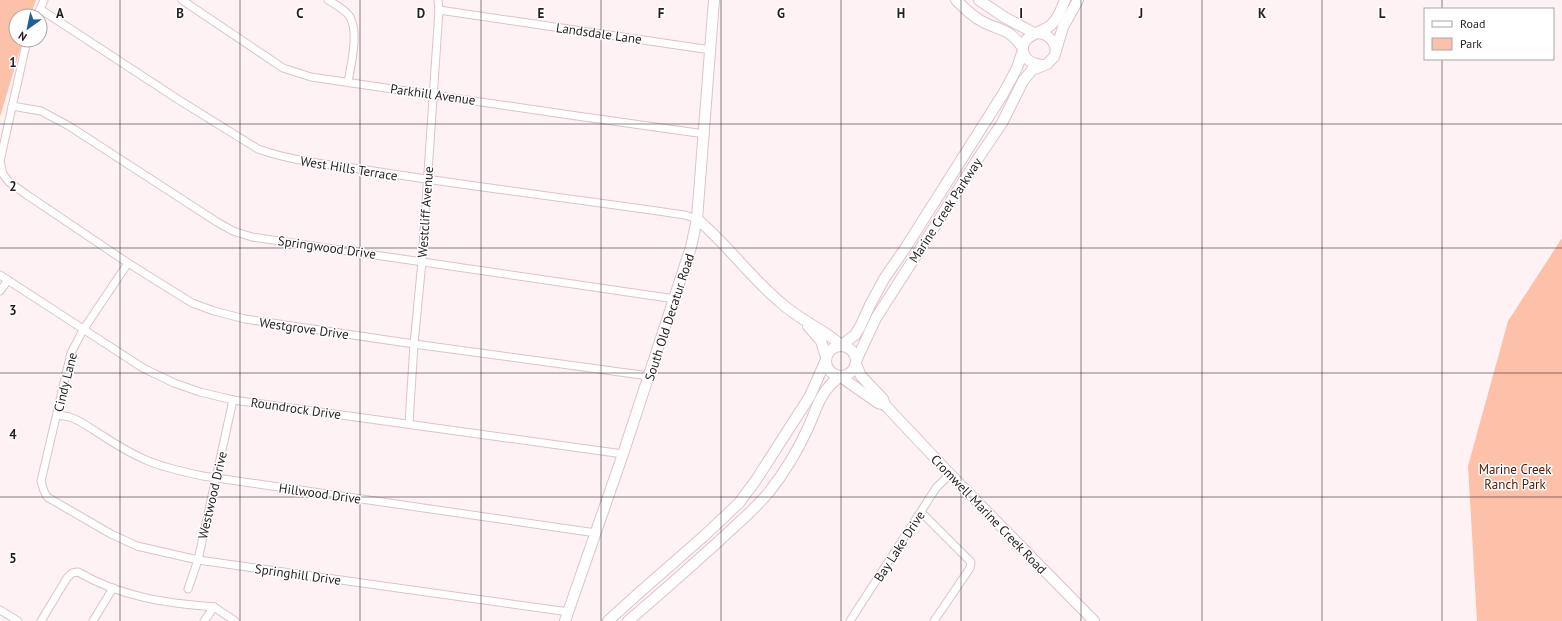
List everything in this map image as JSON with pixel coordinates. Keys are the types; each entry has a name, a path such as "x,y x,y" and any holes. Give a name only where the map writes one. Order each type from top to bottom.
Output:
{"main road":[{"name":"South Old Decatur Road","path":"567,616 623,454 691,247 697,219 705,134 714,0"},
{"path":"956,0 980,20 1009,32 1015,37 1023,49 1025,56 1030,61 1042,65 1054,57 1063,27 1078,0"},
{"path":"979,0 1004,17 1035,33 1043,34 1049,37 1054,42 1056,50"},
{"path":"1023,49 1026,40 1054,22 1065,0"},
{"name":"Marine Creek Parkway","path":"841,344 855,335 860,327 884,279 1003,94 1016,71 1023,49"},
{"name":"Marine Creek Parkway","path":"856,362 876,318 1002,123 1013,103 1019,87 1027,75 1042,65"},
{"path":"628,621 672,584 768,493 789,464 808,430 822,396 828,387 840,377 851,373 856,362 854,353 828,335 806,323 779,302 712,232 697,219"},
{"path":"806,323 819,339 831,372 840,377"},
{"path":"608,621 732,510 756,480 810,396 832,348 841,344"},
{"name":"Cromwell Marine Creek Road","path":"856,362 861,376 883,400 885,405 950,474 1094,621"},
{"name":"Cromwell Marine Creek Road","path":"840,377 878,403 885,405"},
{"path":"732,510 741,520"}],"street":[{"name":"Parkhill Avenue","path":"182,0 283,68 311,77 705,134"},
{"path":"328,0 344,10 350,16 353,24 354,41 348,82"},
{"name":"Westcliff Avenue","path":"409,423 434,94 439,10 438,0"},
{"name":"Landsdale Lane","path":"439,10 711,50"},
{"name":"West Hills Terrace","path":"48,14 179,100 258,149 296,160 428,180 678,214 697,219"},
{"path":"0,161 25,48"},
{"name":"Springwood Drive","path":"12,106 41,111 69,126 233,231 252,236 675,299"},
{"name":"Westgrove Drive","path":"0,161 1,170 9,182 27,195 128,263 192,303 214,311 245,319 649,376"},
{"name":"Cindy Lane","path":"44,491 41,481 71,353 83,330 128,263"},
{"name":"Roundrock Drive","path":"0,275 143,368 174,383 200,392 233,400 409,423 623,454"},
{"path":"0,291 8,280"},
{"name":"Westwood Drive","path":"188,589 198,560 233,400"},
{"name":"Hillwood Drive","path":"57,415 70,417 79,421 129,452 153,463 181,471 596,533"},
{"name":"Bay Lake Drive","path":"850,621 936,488 950,474"},
{"name":"Springhill Drive","path":"44,491 47,497 77,515 137,546 198,560 567,616"},
{"path":"921,512 972,562 970,568 934,621"},
{"path":"41,621 67,578 72,573 78,572 98,583 155,600 214,607 235,621"},
{"path":"93,621 113,588"},
{"path":"204,621 214,607"},
{"path":"0,610 18,621"}],"green space":[{"path":"0,0 36,0 33,8 8,8 8,48 21,48 0,117"},
{"name":"Marine Creek Ranch Park","path":"1562,238 1562,621 1477,621 1468,466 1508,321"}]}
